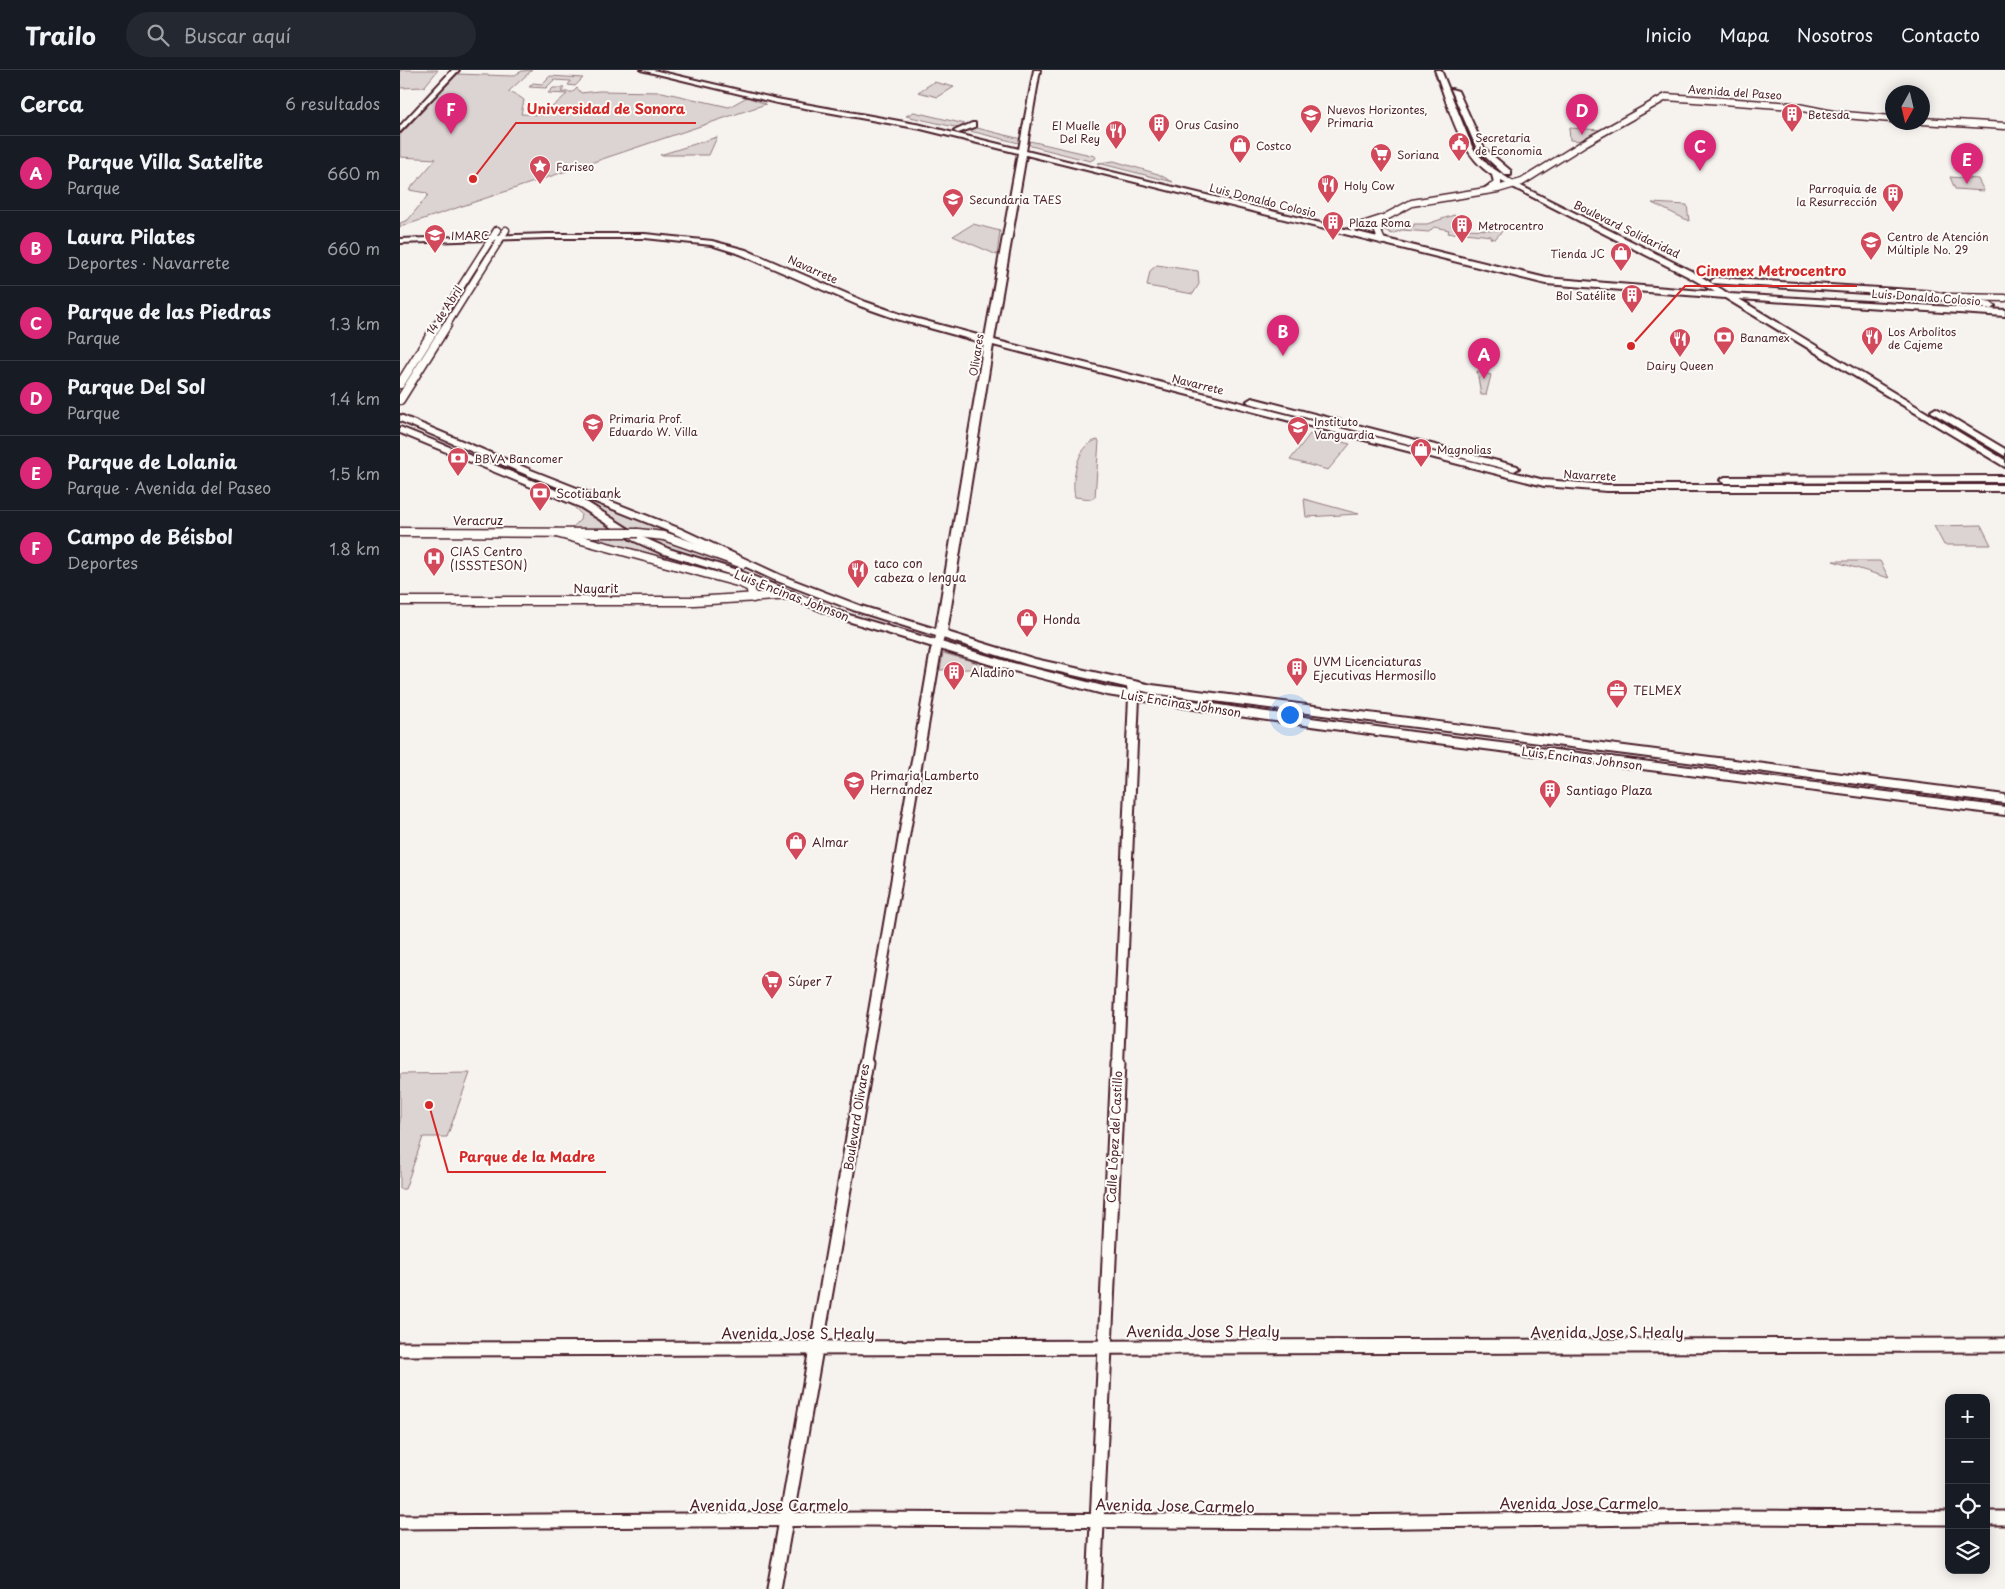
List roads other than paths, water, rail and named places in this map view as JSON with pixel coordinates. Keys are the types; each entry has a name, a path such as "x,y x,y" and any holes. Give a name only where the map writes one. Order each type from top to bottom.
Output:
{"main road":[{"path":"400,119 450,70"},
{"path":"400,130 456,70"},
{"path":"644,70 777,101 921,127 1023,149"},
{"path":"656,70 773,97 874,113 958,131 1023,149"},
{"name":"Olivares","path":"939,639 989,338 1037,70"},
{"name":"Boulevard Solidaridad","path":"1438,70 1470,150 1496,175 1512,185 1716,286"},
{"name":"Boulevard Solidaridad","path":"1446,70 1481,149 1503,171 1742,301 2005,464"},
{"path":"958,131 972,125"},
{"name":"Luis Donaldo Colosio","path":"1023,149 1380,237 1546,281 1694,294 1899,300 2005,307"},
{"name":"Luis Donaldo Colosio","path":"1039,153 1353,228 1380,237 1558,277 1664,287 1716,286"},
{"path":"1488,190 1498,183 1496,175"},
{"path":"1498,189 1526,192"},
{"name":"Navarrete","path":"400,241 499,233"},
{"name":"Navarrete","path":"400,235 499,233 645,236 712,242 743,252 882,311 1531,473 1606,480 1947,483 2005,488"},
{"path":"1664,287 1681,281 1677,267"},
{"path":"1716,286 1951,297 1995,306"},
{"path":"1716,286 1862,295 1899,300"},
{"path":"1694,294 1742,301"},
{"path":"1767,312 1765,303 1774,299"},
{"name":"Luis Donaldo Colosio","path":"1742,301 1774,299 2005,313"},
{"name":"Boulevard Solidaridad","path":"1742,301 1767,312 2005,453"},
{"name":"Navarrete","path":"989,338 1522,479 1580,487 1692,489 1947,483 2005,479"},
{"name":"Luis Encinas Johnson","path":"400,418 528,472 678,531 765,572 939,639"},
{"name":"Luis Encinas Johnson","path":"400,430 584,506 636,538 665,551 736,573 846,617 939,639 1074,678 1133,691 1472,743 2005,811"},
{"path":"1692,489 1692,484 1717,483 1724,480"},
{"name":"Luis Encinas Johnson","path":"1133,691 1498,734 2005,799"},
{"path":"1472,743 1494,738 1498,734"}],"street":[{"name":"Avenida del Paseo","path":"1522,182 1666,97 1793,106 1833,114 1885,118"},
{"path":"1930,121 2005,126"},
{"path":"1353,228 1384,218 1412,203 1498,189 1522,182"},
{"path":"1380,237 1376,227 1384,218"},
{"name":"14 de Abril","path":"400,384 499,233"},
{"name":"14 de Abril","path":"400,400 499,233"},
{"path":"1951,297 2005,298"},
{"name":"Veracruz","path":"400,532 556,533"},
{"path":"556,533 638,533 664,536 765,572"},
{"path":"556,533 650,556 741,583 750,587 753,598"},
{"name":"Nayarit","path":"400,601 694,601 792,595"},
{"name":"Boulevard Olivares","path":"774,1589 939,639"},
{"name":"Calle López del Castillo","path":"1094,1589 1133,691"},
{"name":"Avenida Jose S Healy","path":"400,1349 1105,1346 1542,1348 2005,1345"},
{"name":"Avenida Jose Carmelo","path":"400,1522 1097,1520 1294,1522 1723,1517 1945,1518"},
{"path":"1990,1518 2005,1518"}],"place":[{"name":"Betesda","path":"1792,133"},
{"name":"Campo de Béisbol","path":"451,134"},
{"name":"Nuevos Horizontes, Primaria","path":"1311,134"},
{"name":"Parque Del Sol","path":"1582,135"},
{"name":"Orus Casino","path":"1159,143"},
{"name":"El Muelle Del Rey","path":"1116,150"},
{"name":"Secretaria de Economia","path":"1459,162"},
{"name":"Costco","path":"1240,164"},
{"name":"Parque de las Piedras","path":"1700,171"},
{"name":"Soriana","path":"1381,173"},
{"name":"Universidad de Sonora","path":"473,179"},
{"name":"Parque de Lolania","path":"1967,184"},
{"name":"Fariseo","path":"540,185"},
{"name":"Holy Cow","path":"1328,204"},
{"name":"Parroquia de la Resurrección","path":"1893,213"},
{"name":"Secundaria TAES","path":"953,218"},
{"name":"Plaza Roma","path":"1333,241"},
{"name":"Metrocentro","path":"1462,244"},
{"name":"IMARC","path":"435,254"},
{"name":"Centro de Atención Múltiple No. 29","path":"1871,261"},
{"name":"Tienda JC","path":"1621,272"},
{"name":"Bol Satélite","path":"1632,314"},
{"name":"Cinemex Metrocentro","path":"1631,346"},
{"name":"Laura Pilates","path":"1283,356"},
{"name":"Banamex","path":"1724,356"},
{"name":"Los Arbolitos de Cajeme","path":"1872,356"},
{"name":"Dairy Queen","path":"1680,358"},
{"name":"Parque Villa Satelite","path":"1484,379"},
{"name":"Primaria Prof. Eduardo W. Villa","path":"593,443"},
{"name":"Instituto Vanguardia","path":"1298,446"},
{"name":"Magnolias","path":"1421,468"},
{"name":"BBVA Bancomer","path":"458,477"},
{"name":"Scotiabank","path":"540,512"},
{"name":"CIAS Centro (ISSSTESON)","path":"434,577"},
{"name":"taco con cabeza o lengua","path":"858,589"},
{"name":"Honda","path":"1027,638"},
{"name":"UVM Licenciaturas Ejecutivas Hermosillo","path":"1297,687"},
{"name":"Aladino","path":"954,691"},
{"name":"TELMEX","path":"1617,709"},
{"name":"Primaria Lamberto Hernandez","path":"854,801"},
{"name":"Santiago Plaza","path":"1550,809"},
{"name":"Almar","path":"796,861"},
{"name":"Súper 7","path":"772,1000"},
{"name":"Parque de la Madre","path":"429,1105"}]}
